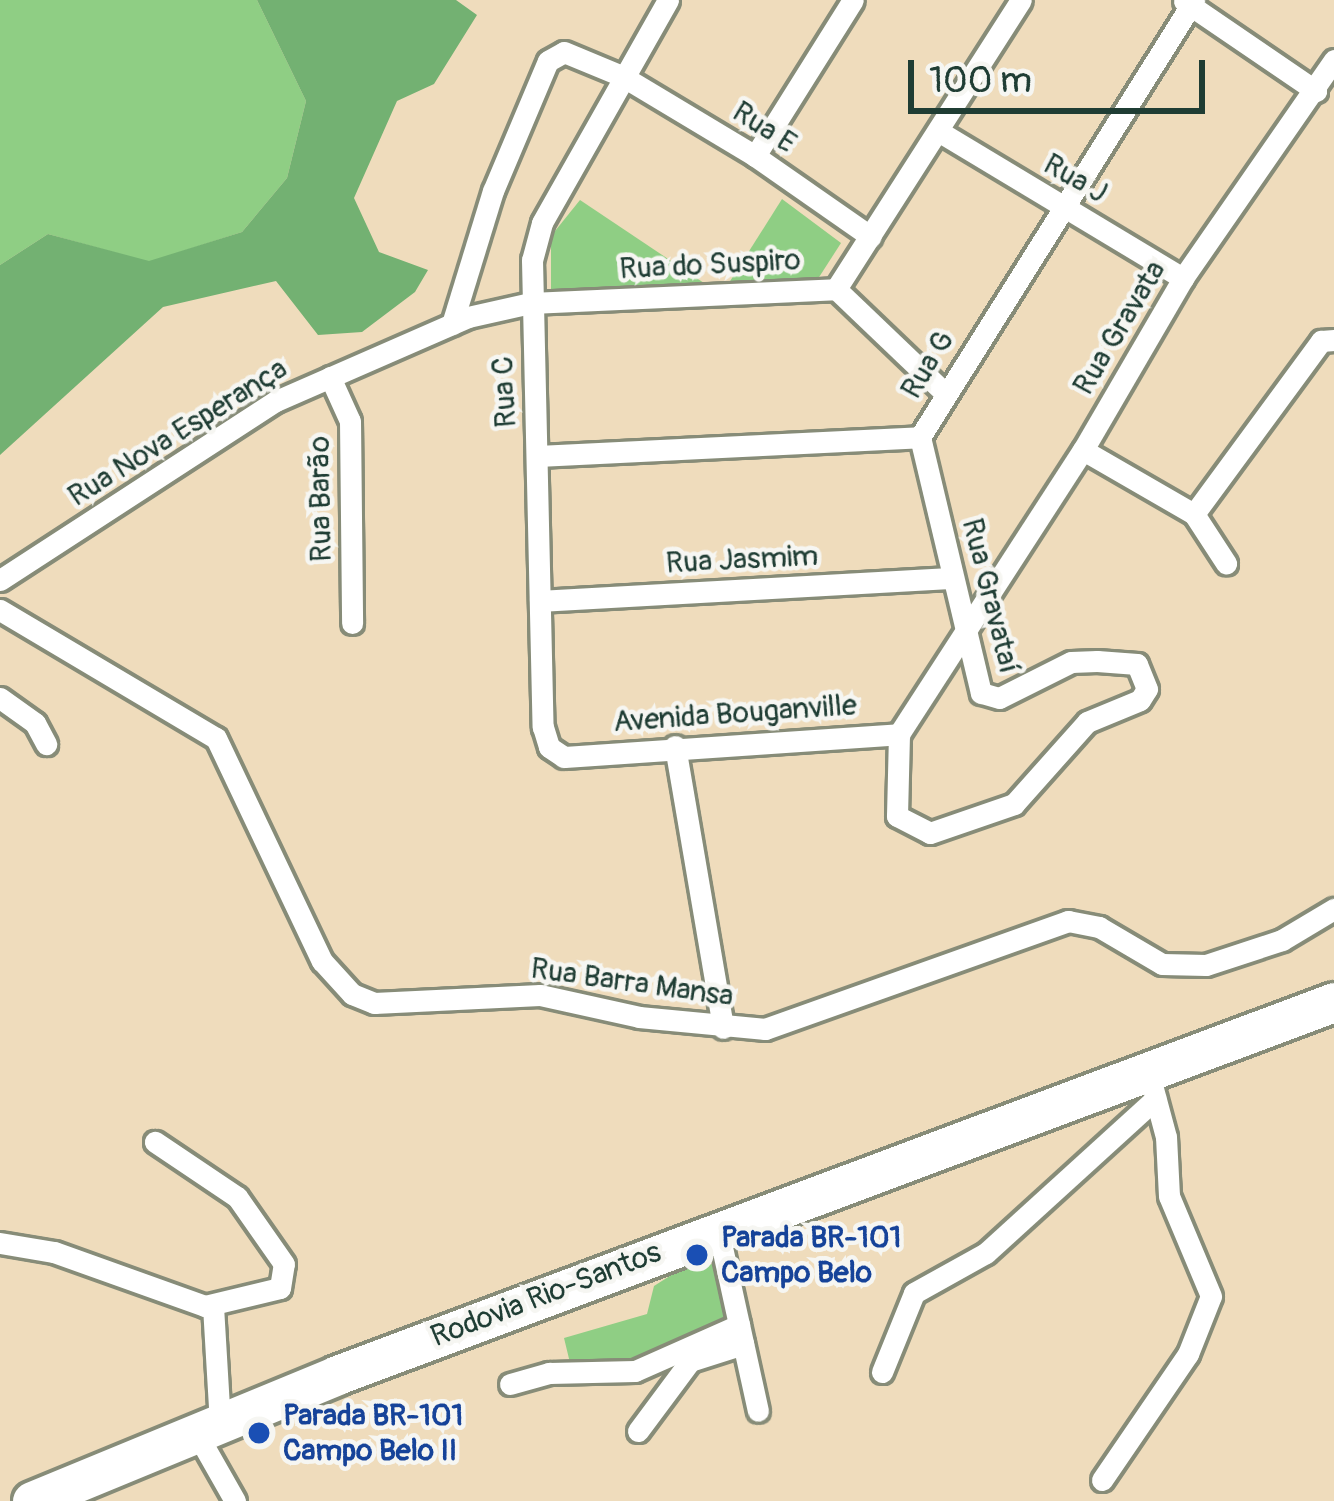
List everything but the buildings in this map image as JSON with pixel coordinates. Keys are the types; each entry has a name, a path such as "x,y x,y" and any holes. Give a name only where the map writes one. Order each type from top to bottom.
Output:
{"highway":[{"name":"Rodovia Rio-Santos","path":"32,1501 718,1229 1152,1084 1334,1002"}],"street":[{"name":"Rua C","path":"543,727 530,303 542,224 668,0"},
{"path":"755,156 853,0"},
{"name":"Rua do Suspiro","path":"530,303 836,289 1021,0"},
{"path":"1189,3 1316,91"},
{"name":"Rua G","path":"538,456 920,437 1060,204 1189,3"},
{"name":"Rua E","path":"452,324 493,190 548,61 564,52 622,76 755,156 871,237"},
{"name":"Rua Gravata","path":"965,633 1083,450 1183,278 1334,60"},
{"name":"Rua J","path":"938,131 1183,278"},
{"path":"836,289 946,394"},
{"name":"Rua Nova Esperança","path":"0,580 276,401 452,324 530,303"},
{"path":"1194,514 1322,341 1334,340"},
{"name":"Rua Barão","path":"330,377 350,422 352,623"},
{"name":"Rua Gravataí","path":"898,734 897,816 929,833 1014,804 1087,722 1140,700 1147,689 1137,664 1097,661 1071,662 999,698 981,693 948,578 920,437"},
{"path":"1083,450 1194,514 1226,563"},
{"name":"Rua Jasmim","path":"540,601 948,578"},
{"name":"Rua Barra Mansa","path":"0,610 216,738 305,930 352,994 392,1007 553,997 724,1028 816,1017 1069,922 1099,927 1162,964 1206,965 1282,940 1334,909"},
{"name":"Avenida Bouganville","path":"543,727 549,747 565,757 898,734 965,633"},
{"path":"0,698 35,724 46,744"},
{"path":"674,746 724,1028"},
{"path":"881,1372 914,1293 986,1253 1152,1084"},
{"path":"1102,1480 1188,1354 1211,1296 1169,1196 1152,1084"},
{"path":"0,1243 54,1252 213,1306 280,1288 288,1277 284,1264 237,1197 155,1142"},
{"path":"718,1229 758,1411"},
{"path":"213,1306 209,1429 235,1501"},
{"path":"510,1384 549,1373 635,1371 741,1334"},
{"path":"638,1431 690,1361 741,1334"}],"green space":[{"path":"0,0 257,0 306,101 287,178 242,232 149,262 48,234 0,265"},
{"path":"257,0 456,0 477,15 434,84 397,101 354,198 379,252 428,270 415,292 362,332 318,335 276,281 163,307 0,455 0,265 48,234 149,261 242,232 287,178 306,101"},
{"path":"782,199 841,243 814,285 727,286"},
{"path":"580,200 707,285 551,292 551,236"},
{"path":"713,1264 721,1270 733,1323 631,1367 571,1367 564,1338 647,1314 654,1286 684,1267"}],"place":[{"name":"Parada BR-101 Campo Belo","path":"697,1255"},
{"name":"Parada BR-101 Campo Belo II","path":"259,1433"}]}
